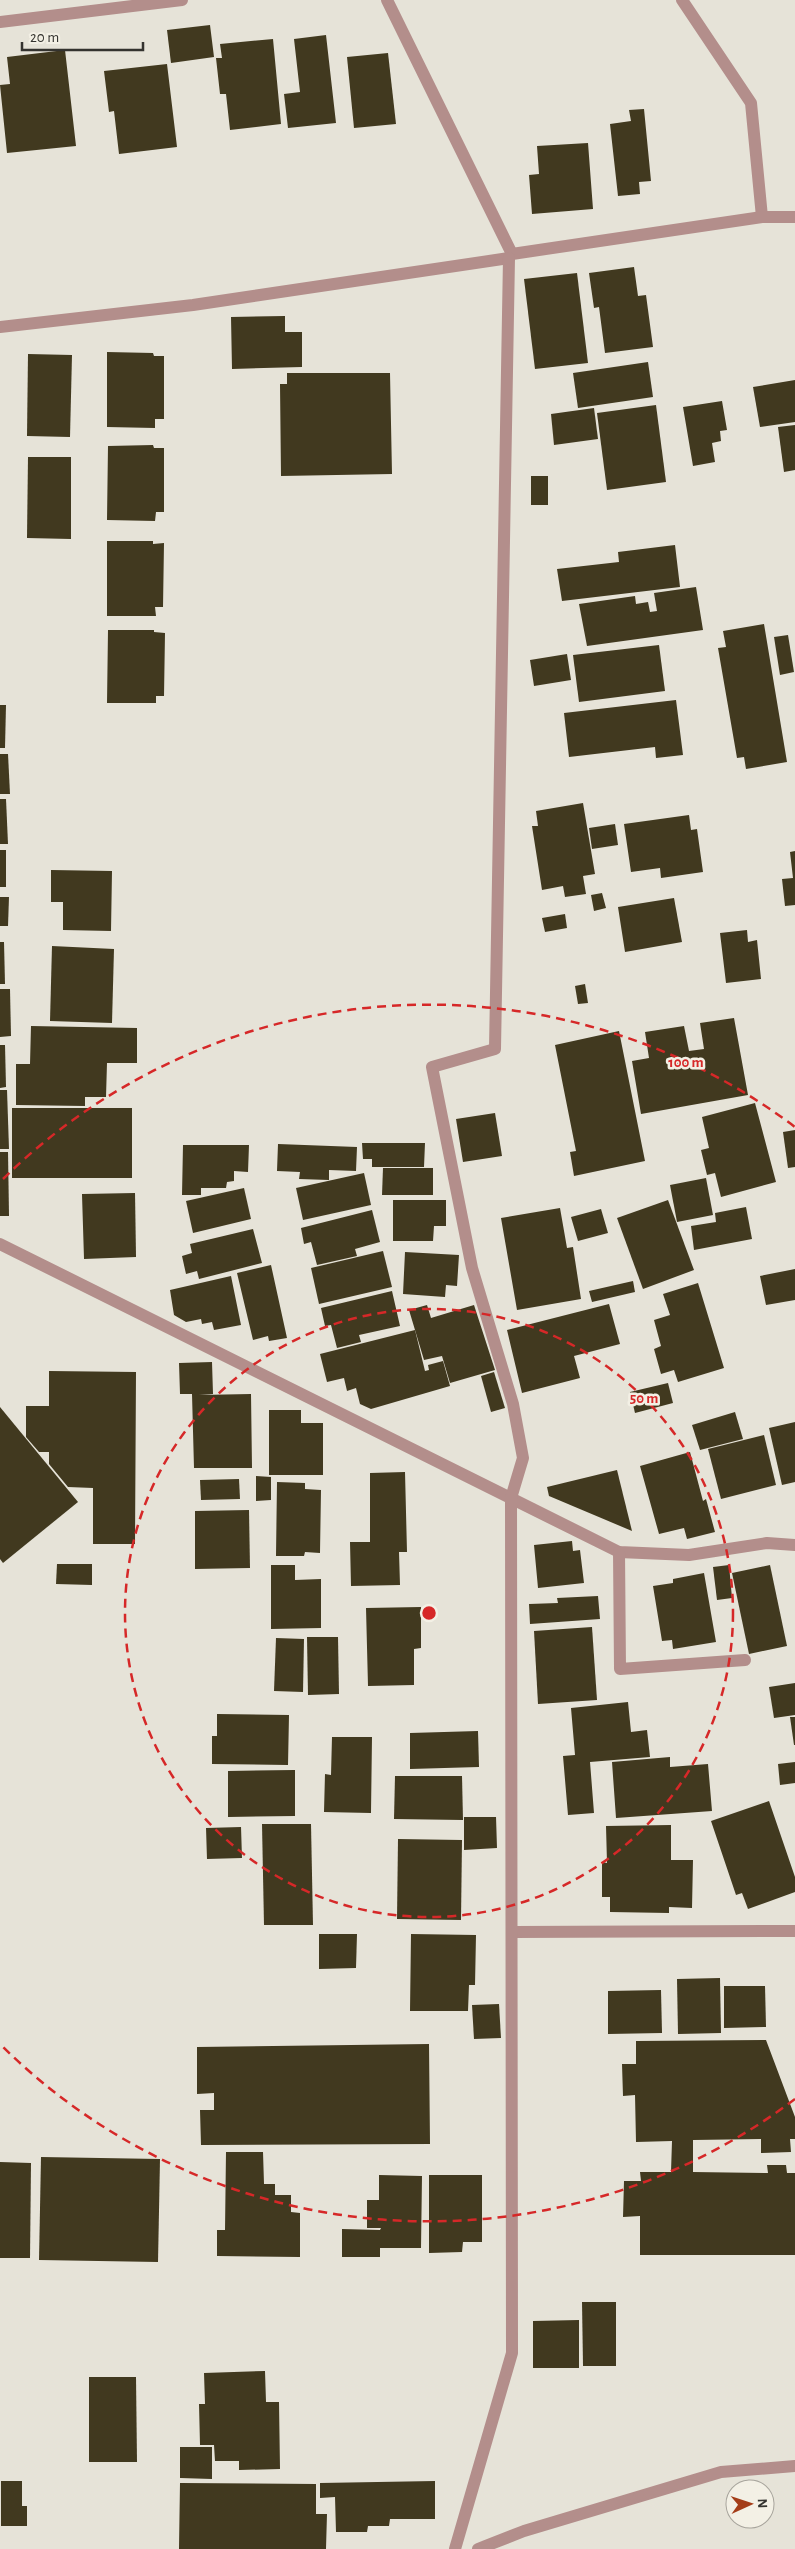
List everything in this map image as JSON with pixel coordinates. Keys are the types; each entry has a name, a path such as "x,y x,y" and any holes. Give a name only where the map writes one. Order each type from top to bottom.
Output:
{"street":[{"path":"0,22 182,0"},
{"path":"387,0 511,256 495,1049 432,1067 472,1268 513,1404 523,1458 512,1498 512,2353 455,2549"},
{"path":"682,0 751,103 762,217"},
{"path":"0,327 193,305 762,217 795,217"},
{"path":"0,1244 326,1408 619,1552 689,1554 767,1543 795,1545"},
{"path":"619,1552 620,1669 745,1660"},
{"path":"513,1932 795,1931"},
{"path":"478,2549 524,2531 721,2472 795,2466"}],"building":[{"path":"210,25 214,57 171,63 167,30"},
{"path":"326,35 336,123 288,128 284,94 300,92 294,39"},
{"path":"273,39 281,124 230,130 226,94 220,94 216,58 222,58 220,44"},
{"path":"65,50 76,146 7,153 0,85 10,84 7,57"},
{"path":"388,53 396,124 354,128 347,57"},
{"path":"167,64 177,147 119,154 114,111 109,112 104,71"},
{"path":"644,109 651,181 639,182 640,194 618,196 610,124 631,121 629,110"},
{"path":"588,143 593,209 532,214 529,175 539,174 537,146"},
{"path":"634,267 638,296 646,295 653,347 605,353 599,307 594,308 589,273"},
{"path":"577,273 588,363 535,369 524,279"},
{"path":"285,316 285,332 302,332 302,367 232,369 231,317"},
{"path":"107,352 153,353 154,356 164,356 164,419 155,419 155,428 107,427"},
{"path":"28,354 72,355 70,437 27,436"},
{"path":"648,362 653,397 578,408 573,373"},
{"path":"287,373 390,373 392,474 281,476 280,384 287,384"},
{"path":"795,380 795,422 760,427 753,387"},
{"path":"722,401 727,430 720,431 721,441 712,443 715,462 693,466 683,407"},
{"path":"656,405 666,482 607,490 597,413"},
{"path":"594,408 598,439 554,445 551,414"},
{"path":"795,425 795,470 784,472 778,427"},
{"path":"153,445 154,448 164,448 164,512 156,512 155,521 107,520 108,446"},
{"path":"28,457 71,457 71,539 27,538"},
{"path":"531,476 548,476 548,505 531,505"},
{"path":"107,541 153,541 153,544 164,543 163,607 155,607 156,616 107,616"},
{"path":"675,545 680,587 562,601 557,569 619,562 618,552"},
{"path":"696,587 703,630 587,646 579,604 635,596 636,604 648,602 650,612 657,611 654,593"},
{"path":"764,624 787,762 746,769 744,757 737,758 718,648 726,647 723,631"},
{"path":"108,630 154,630 154,632 165,633 164,696 156,696 156,703 107,703"},
{"path":"788,635 794,672 780,675 774,637"},
{"path":"659,645 665,691 579,702 573,655"},
{"path":"567,654 571,680 534,686 530,660"},
{"path":"676,700 683,755 656,758 655,747 569,757 564,713"},
{"path":"0,705 6,705 5,748 0,748"},
{"path":"0,754 8,754 10,794 0,794"},
{"path":"0,799 6,799 8,844 0,844"},
{"path":"583,803 595,874 583,876 586,894 565,897 563,886 542,890 532,826 538,826 536,811"},
{"path":"689,815 691,830 697,829 703,872 661,878 660,868 631,872 624,824"},
{"path":"615,824 618,845 592,849 589,828"},
{"path":"0,850 6,850 6,887 0,887"},
{"path":"795,851 795,905 785,906 782,879 793,878 790,852"},
{"path":"51,870 112,871 111,931 63,930 63,902 51,902"},
{"path":"602,893 606,908 594,911 591,895"},
{"path":"0,897 9,897 8,926 0,926"},
{"path":"674,898 682,942 625,952 618,907"},
{"path":"565,914 567,928 545,932 542,918"},
{"path":"747,930 748,942 757,940 761,979 726,983 720,933"},
{"path":"0,942 4,942 5,984 0,984"},
{"path":"52,946 114,949 112,1023 50,1021"},
{"path":"585,984 588,1003 578,1004 575,986"},
{"path":"0,989 10,989 11,1036 0,1037"},
{"path":"734,1018 748,1095 641,1114 632,1061 649,1058 645,1032 684,1026 689,1051 704,1049 700,1023"},
{"path":"31,1026 137,1028 137,1063 107,1063 106,1097 85,1097 85,1106 16,1105 16,1064 30,1064"},
{"path":"619,1031 645,1161 574,1176 570,1152 576,1151 555,1045"},
{"path":"0,1045 5,1045 6,1087 0,1088"},
{"path":"0,1090 7,1090 9,1149 0,1149"},
{"path":"755,1103 776,1182 721,1197 715,1173 707,1175 701,1150 709,1148 702,1117"},
{"path":"12,1108 132,1108 132,1178 12,1178"},
{"path":"495,1113 502,1156 463,1162 456,1119"},
{"path":"795,1130 795,1167 788,1168 783,1132"},
{"path":"362,1143 425,1143 424,1167 372,1167 372,1159 363,1159"},
{"path":"278,1144 357,1147 356,1171 329,1170 329,1180 299,1179 300,1172 277,1171"},
{"path":"183,1145 249,1145 248,1172 234,1171 234,1181 227,1182 226,1188 201,1188 201,1195 182,1195"},
{"path":"0,1152 8,1152 9,1216 0,1216"},
{"path":"383,1168 433,1168 433,1195 382,1195"},
{"path":"364,1173 371,1205 303,1220 296,1188"},
{"path":"706,1178 713,1215 677,1222 670,1185"},
{"path":"244,1188 251,1219 193,1233 186,1201"},
{"path":"135,1193 136,1257 84,1259 82,1194"},
{"path":"393,1200 446,1200 446,1226 434,1226 433,1241 393,1241"},
{"path":"668,1200 694,1270 643,1289 617,1218"},
{"path":"746,1207 752,1239 694,1250 691,1226 716,1222 715,1213"},
{"path":"560,1208 567,1248 573,1247 581,1299 517,1310 501,1218"},
{"path":"601,1209 608,1233 578,1241 571,1217"},
{"path":"372,1210 380,1242 355,1249 357,1256 317,1265 311,1242 304,1244 301,1228"},
{"path":"253,1229 262,1263 199,1279 197,1271 186,1274 182,1256 192,1253 190,1244"},
{"path":"383,1251 392,1287 319,1304 311,1268"},
{"path":"405,1252 459,1255 457,1286 446,1285 445,1297 403,1294"},
{"path":"271,1265 287,1338 269,1341 268,1336 253,1340 237,1273"},
{"path":"795,1269 795,1300 766,1305 760,1276"},
{"path":"231,1276 241,1325 214,1330 212,1322 202,1324 201,1319 186,1322 174,1315 170,1290"},
{"path":"633,1281 635,1292 592,1302 589,1291"},
{"path":"698,1283 724,1368 678,1382 674,1370 661,1374 654,1349 661,1346 654,1320 670,1315 663,1294"},
{"path":"392,1291 400,1326 359,1335 361,1342 337,1348 331,1325 325,1326 321,1308"},
{"path":"609,1304 620,1344 574,1356 580,1378 522,1393 507,1330"},
{"path":"427,1305 431,1318 474,1305 495,1370 450,1383 442,1356 424,1360 409,1310"},
{"path":"415,1330 425,1371 429,1370 428,1365 443,1361 450,1386 371,1409 360,1404 356,1388 347,1391 344,1378 327,1382 320,1354"},
{"path":"212,1362 213,1394 199,1395 251,1394 252,1468 194,1468 192,1394 180,1394 179,1363"},
{"path":"49,1371 136,1372 135,1544 93,1544 93,1488 68,1487 49,1464 49,1452 39,1452 26,1437 26,1406 49,1406"},
{"path":"494,1372 505,1408 491,1412 481,1376"},
{"path":"668,1383 673,1403 635,1413 630,1392"},
{"path":"0,1407 78,1502 3,1563 0,1559"},
{"path":"269,1410 301,1410 301,1423 323,1423 323,1475 269,1475"},
{"path":"735,1412 743,1439 700,1450 692,1425"},
{"path":"795,1422 795,1482 782,1485 769,1428"},
{"path":"764,1435 776,1485 721,1499 708,1449"},
{"path":"690,1452 703,1501 706,1499 715,1532 687,1539 684,1528 659,1534 640,1466"},
{"path":"617,1470 632,1531 549,1496 547,1487"},
{"path":"405,1472 407,1552 399,1552 400,1585 351,1586 350,1542 370,1542 370,1473"},
{"path":"256,1476 271,1477 271,1500 256,1501"},
{"path":"239,1479 240,1499 201,1500 200,1480"},
{"path":"277,1482 305,1483 305,1489 321,1490 320,1553 305,1552 304,1556 276,1556"},
{"path":"249,1510 250,1568 195,1569 195,1511"},
{"path":"572,1541 573,1551 580,1550 584,1583 538,1588 534,1545"},
{"path":"57,1564 92,1564 92,1585 56,1584"},
{"path":"271,1565 295,1565 295,1580 321,1579 321,1628 271,1629"},
{"path":"729,1565 732,1598 717,1600 713,1567"},
{"path":"770,1565 787,1646 749,1654 732,1573"},
{"path":"704,1573 716,1642 673,1649 672,1640 662,1641 653,1586 673,1583 673,1579"},
{"path":"598,1596 600,1619 530,1624 529,1604 558,1603 557,1598"},
{"path":"421,1607 421,1648 414,1649 414,1685 368,1686 366,1608"},
{"path":"592,1627 597,1700 538,1704 534,1631"},
{"path":"307,1637 338,1637 339,1694 308,1695"},
{"path":"276,1638 304,1639 303,1692 274,1691"},
{"path":"795,1683 795,1715 774,1718 769,1687"},
{"path":"628,1702 631,1732 647,1730 650,1757 590,1762 594,1813 568,1815 563,1756 575,1755 571,1708"},
{"path":"217,1714 289,1715 288,1765 212,1764 212,1736 217,1736"},
{"path":"790,1717 795,1717 795,1745 794,1745"},
{"path":"478,1731 479,1767 410,1769 410,1733"},
{"path":"332,1737 372,1737 371,1813 324,1812 325,1774 331,1775"},
{"path":"670,1757 670,1767 708,1764 712,1811 616,1818 612,1762"},
{"path":"795,1762 795,1783 780,1785 778,1764"},
{"path":"295,1770 295,1816 228,1817 228,1771"},
{"path":"395,1776 462,1776 463,1820 394,1819"},
{"path":"769,1801 795,1877 795,1892 748,1909 742,1893 736,1895 711,1821"},
{"path":"464,1817 496,1817 497,1848 464,1850"},
{"path":"262,1824 311,1824 313,1925 264,1925"},
{"path":"671,1825 671,1860 693,1860 692,1908 669,1907 669,1913 610,1912 610,1897 602,1897 602,1862 607,1863 606,1826"},
{"path":"241,1827 242,1858 207,1859 206,1828"},
{"path":"398,1839 462,1840 461,1920 397,1919"},
{"path":"319,1934 357,1934 356,1968 319,1969"},
{"path":"411,1934 476,1935 475,1985 469,1985 468,2011 410,2011"},
{"path":"720,1978 721,2033 678,2034 677,1979"},
{"path":"724,1986 765,1986 766,2027 724,2028"},
{"path":"661,1990 662,2033 608,2034 608,1991"},
{"path":"499,2004 501,2038 474,2039 472,2005"},
{"path":"766,2040 795,2117 795,2139 790,2139 791,2152 761,2153 761,2139 693,2140 693,2172 768,2173 767,2165 786,2165 787,2173 795,2173 795,2255 640,2255 640,2216 623,2217 624,2181 641,2181 640,2172 671,2172 672,2141 636,2142 635,2095 623,2096 622,2064 636,2064 636,2041"},
{"path":"429,2044 430,2144 201,2145 200,2110 214,2110 214,2093 197,2094 197,2047"},
{"path":"226,2152 263,2152 264,2184 275,2184 275,2195 291,2195 291,2212 300,2213 300,2257 217,2256 217,2230 225,2230"},
{"path":"41,2157 160,2159 158,2262 39,2260"},
{"path":"0,2162 31,2163 30,2258 0,2258"},
{"path":"379,2175 422,2176 421,2248 380,2248 380,2257 342,2257 342,2229 380,2230 381,2228 367,2228 367,2200 379,2200"},
{"path":"429,2175 482,2175 482,2242 463,2242 462,2252 429,2253"},
{"path":"582,2302 616,2302 616,2366 583,2366"},
{"path":"579,2320 579,2368 533,2368 533,2321"},
{"path":"265,2371 266,2402 279,2402 280,2469 239,2470 239,2461 215,2461 214,2445 200,2445 199,2404 205,2404 204,2373"},
{"path":"89,2377 136,2377 137,2462 89,2462"},
{"path":"180,2447 212,2447 212,2479 180,2478"},
{"path":"1,2481 22,2481 22,2506 27,2506 27,2526 1,2526"},
{"path":"435,2481 435,2519 390,2519 389,2526 368,2526 367,2532 336,2532 335,2497 320,2498 320,2483"},
{"path":"180,2483 316,2484 316,2514 327,2514 326,2549 179,2549"}]}
